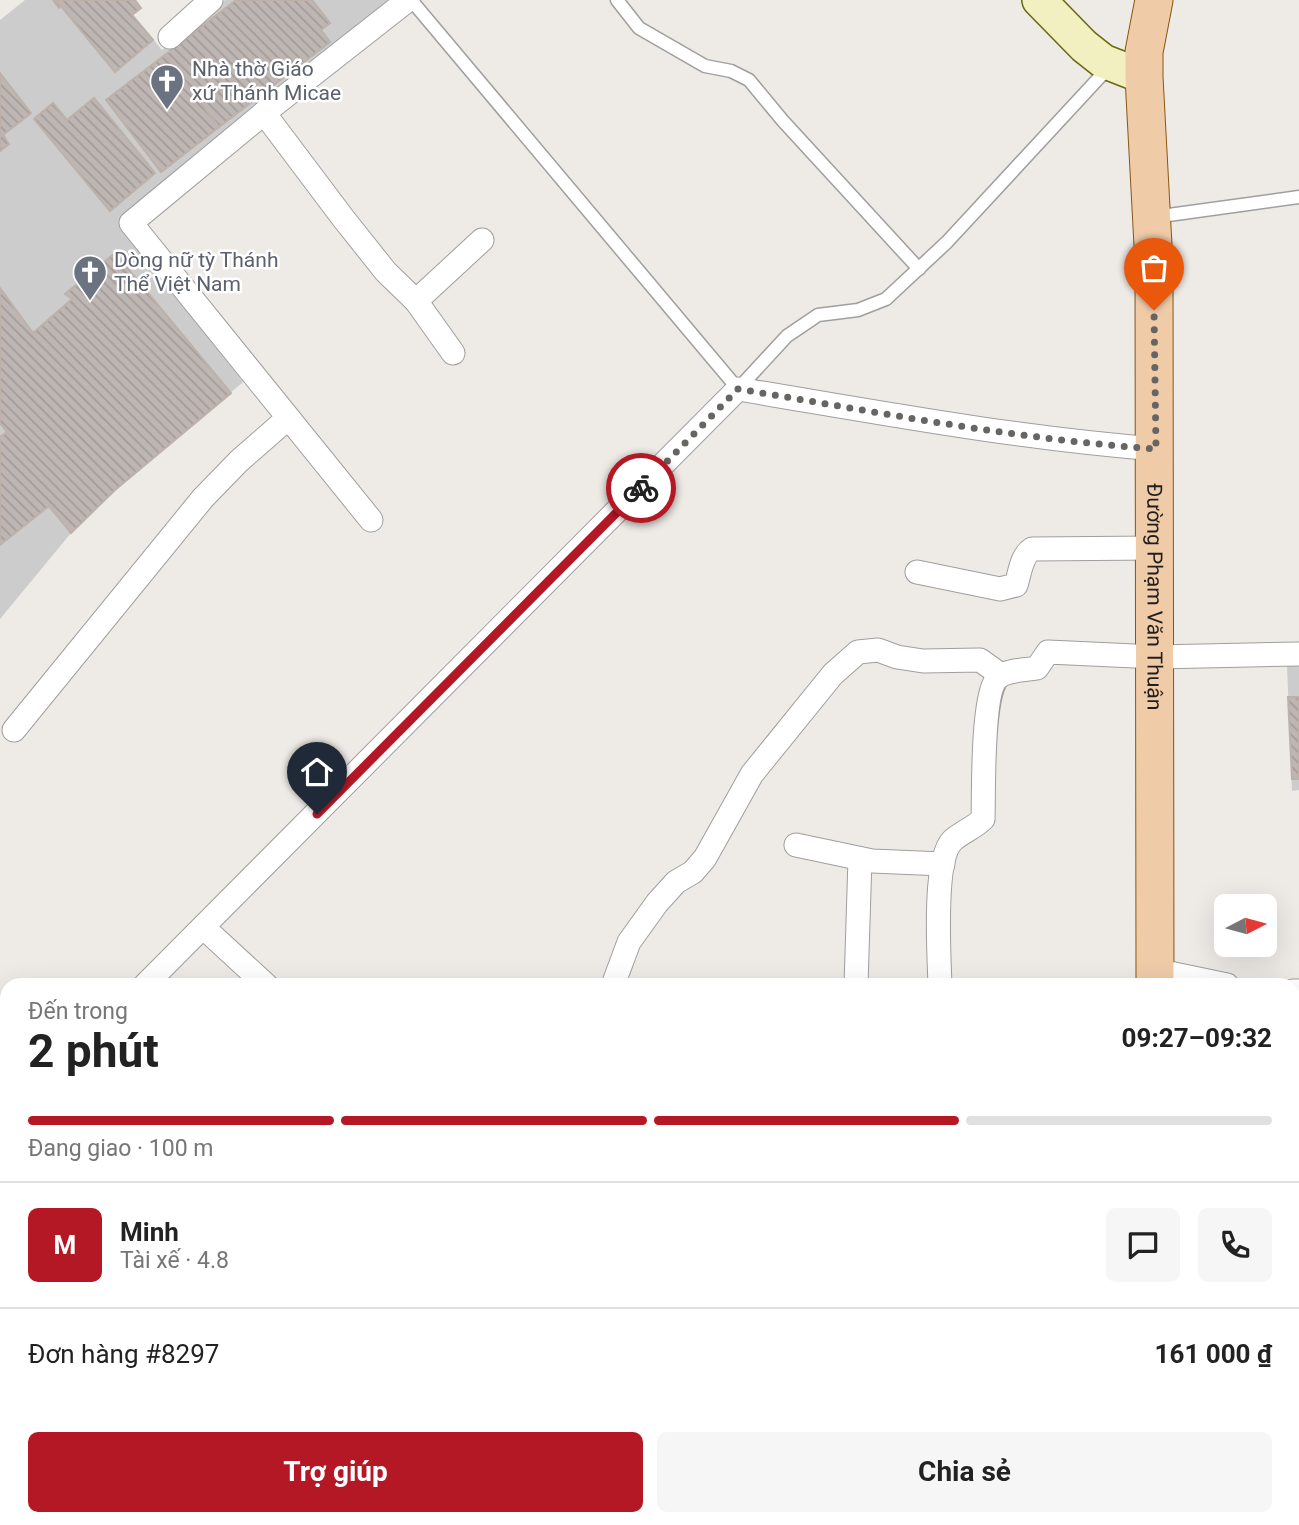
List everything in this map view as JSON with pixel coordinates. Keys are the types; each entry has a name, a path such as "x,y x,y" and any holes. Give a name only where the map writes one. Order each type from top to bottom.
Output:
{"main road":[{"path":"1039,0 1084,46 1127,71"},
{"name":"Đường Phạm Văn Thuận","path":"1154,0 1144,52 1127,71 1153,217 1156,978"}],"street":[{"path":"170,37 211,0"},
{"path":"371,520 131,223 264,113 410,0"},
{"path":"264,113 386,272 416,301 453,353"},
{"path":"416,301 482,240"},
{"path":"152,978 738,389 995,432 1156,449"},
{"path":"14,730 203,498 239,461 287,419"},
{"path":"917,572 1006,589 1016,585 1027,552 1032,549 1155,548"},
{"path":"616,978 629,942 670,889 693,872 705,858 752,774 833,674 858,652 878,650 897,657 923,661 980,660 1001,675"},
{"path":"940,978 940,870 951,842 973,829 983,819 983,756 994,681 1001,675 1037,667 1048,652 1156,657 1299,654"},
{"path":"796,845 860,859 943,864"},
{"path":"856,978 860,859"},
{"path":"204,927 259,978"}],"lane":[{"path":"410,0 738,389 787,336 818,316 858,310 886,299 1127,71"},
{"path":"617,0 639,28 705,66 731,71 749,80 783,121 919,269"},
{"path":"1153,217 1299,197"}],"shaded area":[{"name":"Dòng nữ tỳ Thánh Thể Việt Nam","path":"25,0 135,0 141,8 133,15 162,50 225,0 393,0 119,221 243,382 115,490 71,533 0,619 0,20"},
{"path":"1287,665 1299,665 1299,790 1292,791"}],"building":[{"path":"53,0 135,0 141,8 132,15 153,40 115,72 61,6 59,8"},
{"path":"236,0 312,0 330,23 321,30 330,42 219,127 165,55"},
{"path":"165,55 219,127 161,172 106,100"},
{"path":"0,73 31,113 3,135 9,144 0,151"},
{"path":"94,98 155,173 110,211 34,119 53,103 67,120"},
{"path":"115,253 231,393 115,490 71,533 49,506 0,545 0,437 7,432 0,423 0,288 33,333 72,299 65,294"},
{"path":"1288,697 1299,697 1299,779 1292,779"}],"way so far":[{"path":"641,488 738,389 983,430 1081,443 1156,449 1154,310"}],"place":[{"name":"Nhà thờ Giáo xứ Thánh Micae","path":"167,111"},
{"name":"Dòng nữ tỳ Thánh Thể Việt Nam","path":"90,302"}],"route":[{"path":"317,814 641,488"}]}
